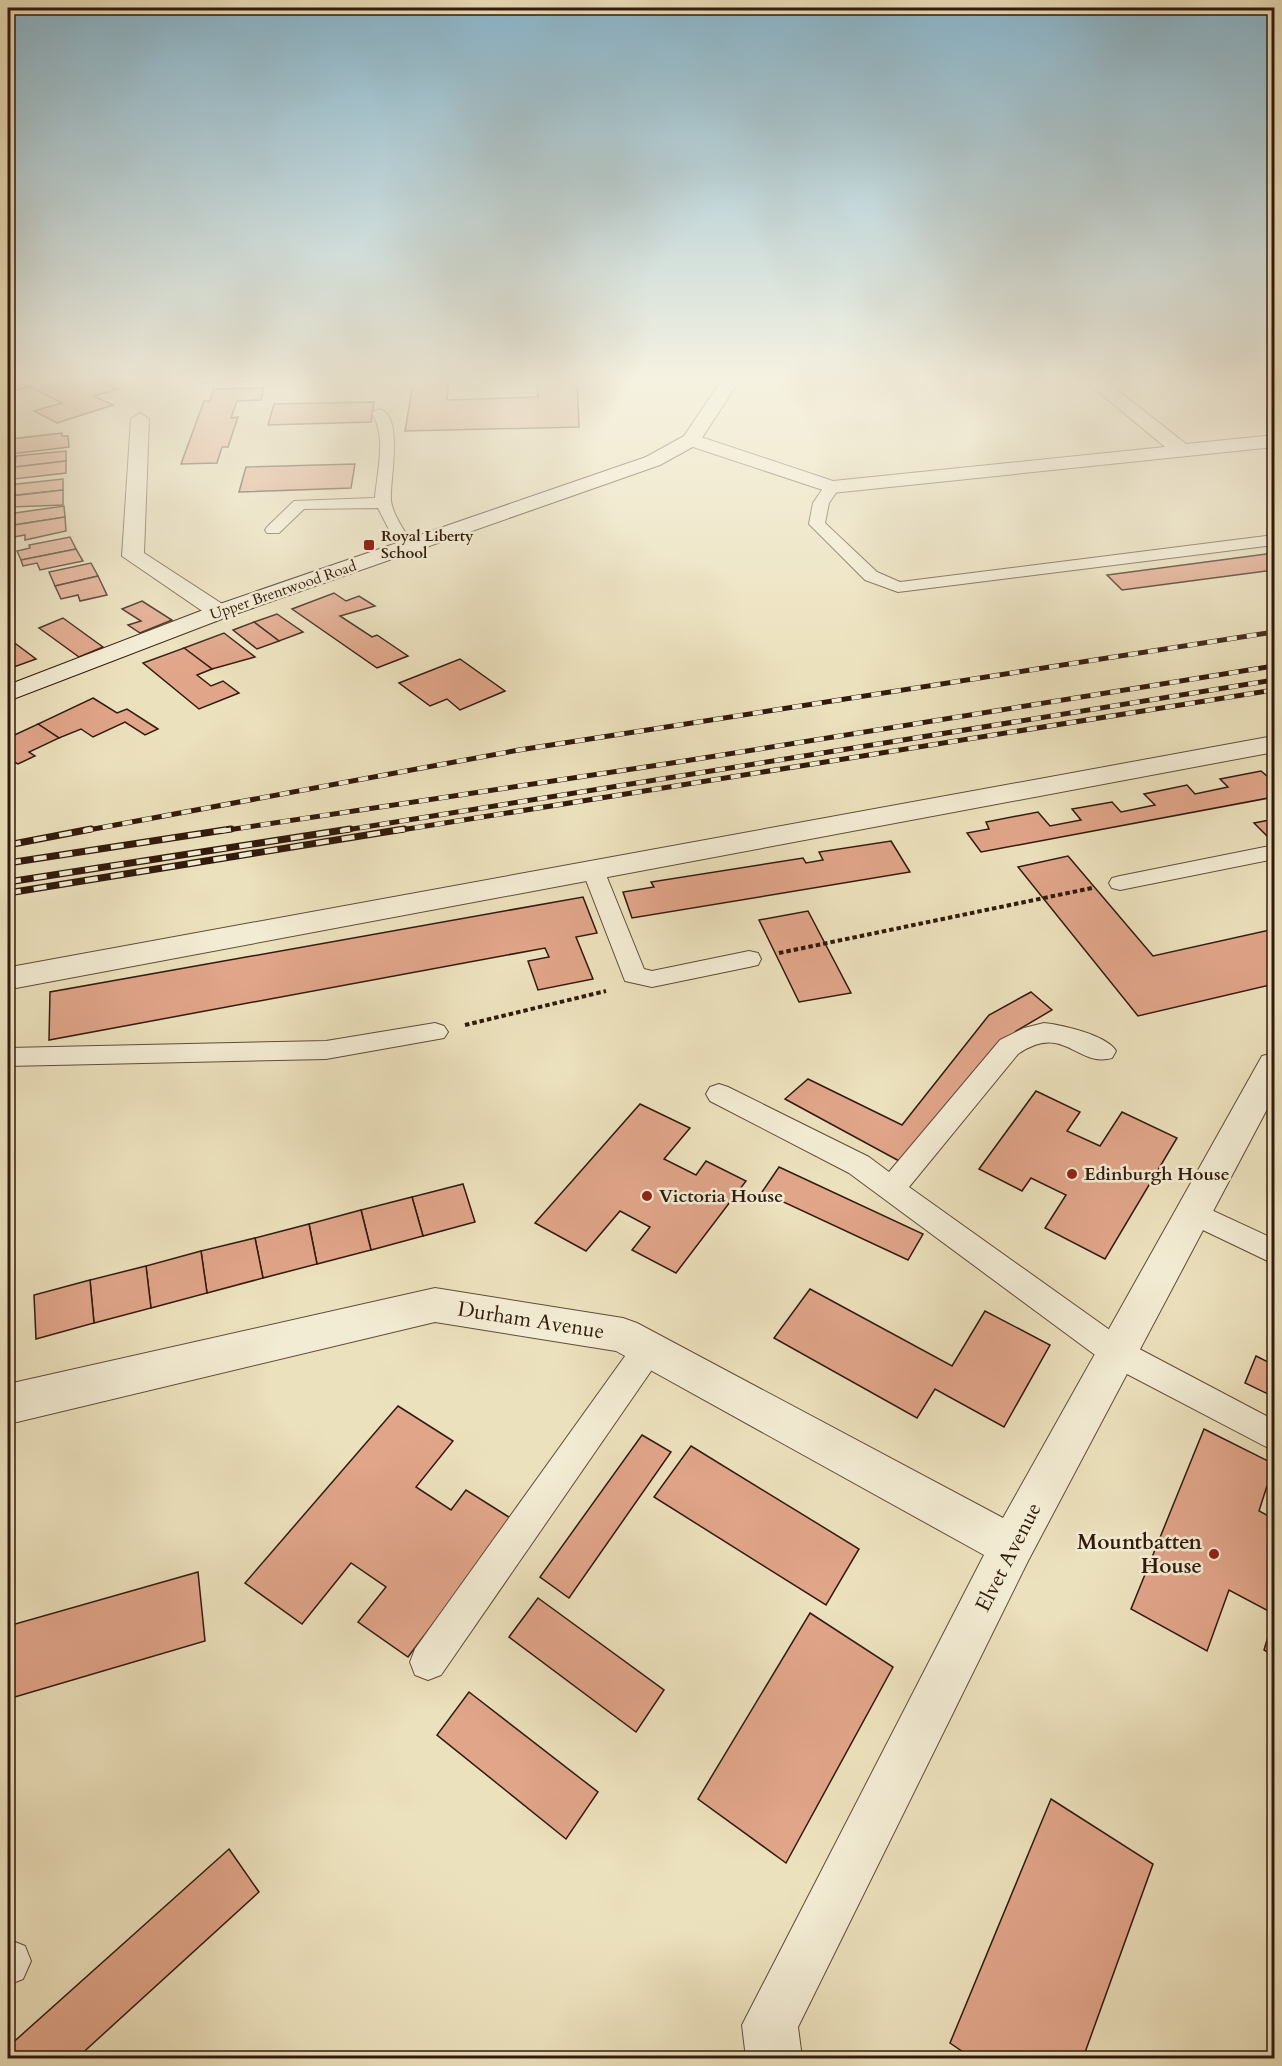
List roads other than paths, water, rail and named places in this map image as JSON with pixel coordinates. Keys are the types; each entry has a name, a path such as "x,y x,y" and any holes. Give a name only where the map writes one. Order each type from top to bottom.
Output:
{"street":[{"path":"137,474 133,556 219,612"},
{"name":"Upper Brentwood Road","path":"8,694 219,612 614,474"},
{"path":"794,474 832,487 954,474"},
{"path":"16,976 1275,744"},
{"name":"Elvet Avenue","path":"774,2058 770,2025 1012,1546 1275,1065"},
{"name":"Durham Avenue","path":"8,1403 17,1403 435,1305 623,1335 1012,1546"}],"lane":[{"path":"384,474 383,503 406,547"},
{"path":"832,487 820,504 817,524 871,576 898,587 1275,540"},
{"path":"273,530 300,504 383,503"},
{"path":"1120,882 1275,852"},
{"path":"593,870 634,975 652,979 749,959"},
{"path":"891,1189 1009,1047 1023,1036 1036,1031 1051,1032 1103,1051"},
{"path":"8,1057 326,1050 435,1032"},
{"path":"719,1094 859,1165 1117,1353 1275,1436"},
{"path":"1194,1213 1275,1252"},
{"path":"428,1662 649,1348"}],"railway":[{"path":"83,831 519,750 1274,632"},
{"path":"221,831 672,763 1274,666"},
{"path":"340,831 1274,680"},
{"path":"395,831 1274,690"},
{"path":"8,845 91,829"},
{"path":"8,863 231,829"},
{"path":"8,882 350,829"},
{"path":"8,893 404,829"}],"place":[{"name":"Royal Liberty School","path":"369,545"},
{"name":"Edinburgh House","path":"1072,1174"},
{"name":"Victoria House","path":"647,1196"},
{"name":"Mountbatten House","path":"1214,1554"}]}
